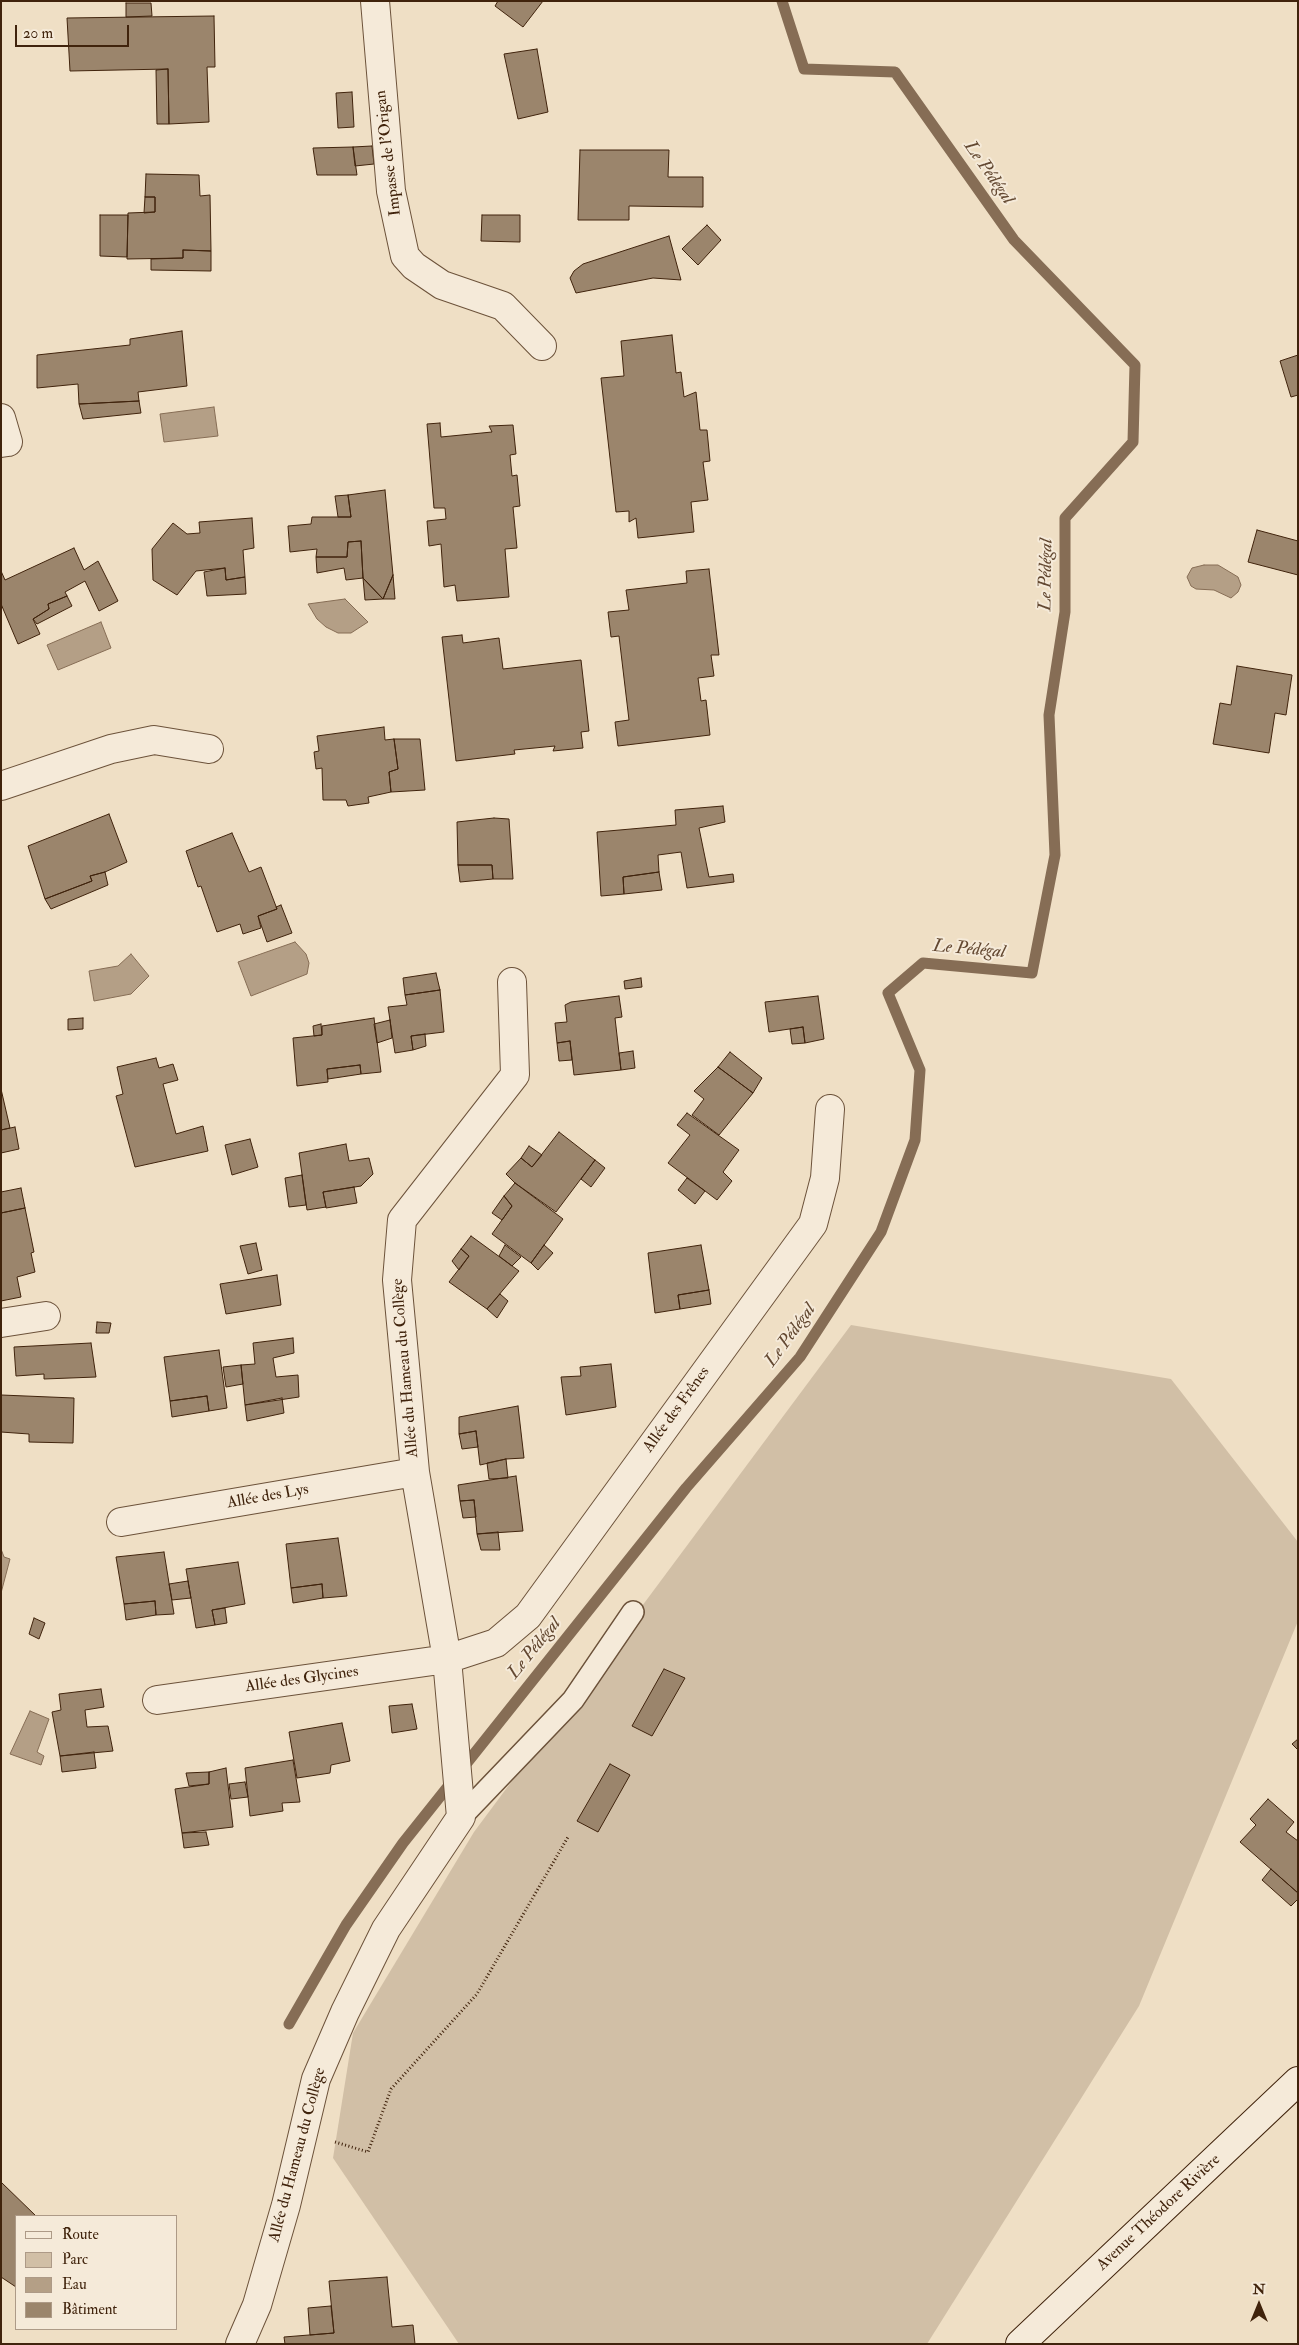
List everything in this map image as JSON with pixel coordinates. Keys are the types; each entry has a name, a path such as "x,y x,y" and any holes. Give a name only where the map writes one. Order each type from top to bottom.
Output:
{"street":[{"name":"Impasse de l'Origan","path":"375,1 390,190 405,256 414,266 442,285 503,306 542,346"},
{"path":"1,418 8,442 1,443"},
{"path":"1,786 111,749 154,740 208,749"},
{"name":"Allée du Hameau du Collège","path":"240,2344 260,2296 286,2206 316,2079 345,2012 386,1929 461,1817 447,1659 415,1472 397,1280 402,1220 515,1075 512,982"},
{"name":"Allée des Frênes","path":"447,1659 496,1643 528,1616 813,1224 825,1178 830,1109"},
{"path":"1,1323 46,1316"},
{"name":"Allée des Lys","path":"121,1522 415,1472"},
{"name":"Allée des Glycines","path":"157,1700 447,1659"},
{"name":"Avenue Théodore Rivière","path":"1020,2344 1298,2081"}],"lane":[{"path":"461,1817 573,1700 633,1612"}],"path":[{"path":"304,2132 368,2152 391,2090 477,1994 568,1837"}],"green space":[{"path":"851,1325 1171,1379 1298,1542 1298,1621 1139,2006 927,2344 459,2344 333,2158 353,2033 474,1832"}],"water":[{"path":"214,407 218,436 164,442 160,414"},
{"path":"1204,565 1218,565 1238,577 1241,585 1238,592 1231,598 1214,590 1196,589 1191,586 1187,577 1192,568"},
{"path":"345,599 368,622 351,633 338,633 326,627 317,619 308,604"},
{"path":"101,622 111,648 58,670 47,645"},
{"path":"295,942 306,954 309,963 307,974 251,996 238,962"},
{"path":"131,954 149,976 131,994 94,1001 89,971 118,966"},
{"path":"1,1549 4,1557 10,1559 1,1593"},
{"path":"30,1711 49,1719 37,1752 44,1756 41,1765 10,1754"}],"building":[{"path":"498,1 543,1 523,27 495,6"},
{"path":"126,3 151,3 152,16 126,17"},
{"path":"214,16 215,67 207,67 209,122 169,124 168,69 70,71 67,18"},
{"path":"537,49 548,112 518,119 504,54"},
{"path":"168,69 169,124 157,124 156,70"},
{"path":"352,92 354,127 338,128 336,93"},
{"path":"372,146 374,164 355,166 353,147"},
{"path":"353,147 357,175 317,175 313,148"},
{"path":"580,150 669,150 668,177 703,177 703,207 629,206 629,220 578,220"},
{"path":"146,174 199,175 200,196 210,195 211,251 183,250 183,258 127,259 128,213 155,212 155,197 145,197"},
{"path":"145,197 155,197 155,212 144,213"},
{"path":"100,215 128,215 127,257 100,256"},
{"path":"482,215 520,215 520,242 481,241"},
{"path":"707,225 721,240 698,265 682,249"},
{"path":"669,236 681,280 653,278 576,293 570,278 574,271 583,264"},
{"path":"183,250 211,251 211,271 151,270 151,259 183,258"},
{"path":"182,331 187,386 138,392 139,401 79,404 78,384 37,388 37,355 130,345 130,339"},
{"path":"672,335 676,373 681,372 684,397 696,392 700,430 707,430 710,461 703,462 708,500 691,502 694,532 638,538 636,518 629,522 629,511 616,512 601,378 624,376 621,341"},
{"path":"1298,355 1298,395 1291,397 1280,361"},
{"path":"139,401 141,413 83,419 79,404"},
{"path":"440,423 441,437 492,432 489,426 513,425 516,454 510,455 512,476 517,475 520,506 513,507 517,548 505,549 509,597 457,601 455,585 444,587 441,544 429,546 427,521 446,519 445,508 434,508 427,424"},
{"path":"385,490 393,575 383,599 363,578 361,541 348,542 347,557 316,557 317,549 290,552 288,526 311,524 312,517 351,517 348,495"},
{"path":"348,495 351,517 338,517 335,496"},
{"path":"252,518 254,548 243,550 245,577 226,580 225,568 196,571 177,595 153,580 152,549 173,523 187,534 200,533 199,522"},
{"path":"1257,530 1298,541 1298,575 1248,562"},
{"path":"361,541 363,578 346,580 344,568 317,573 316,557 347,557 348,542"},
{"path":"74,548 84,570 98,561 118,601 99,611 85,581 65,592 67,596 48,604 49,609 33,619 40,634 18,644 1,604 1,571 5,580"},
{"path":"225,568 226,580 245,577 246,594 207,596 204,572"},
{"path":"709,569 719,655 711,655 714,676 698,678 701,701 706,700 710,735 618,746 615,722 629,720 619,636 611,637 608,612 629,610 626,590 687,583 686,571"},
{"path":"393,575 395,599 383,599"},
{"path":"363,578 383,599 365,600"},
{"path":"67,596 72,606 37,624 33,619 49,609 48,604"},
{"path":"462,635 463,643 499,638 503,669 581,660 589,731 581,732 583,748 553,751 555,746 514,750 515,754 456,761 442,637"},
{"path":"1237,666 1292,675 1286,715 1275,713 1269,753 1213,744 1220,703 1231,705"},
{"path":"384,727 385,740 394,739 398,769 389,772 391,792 368,797 369,803 348,806 346,800 323,800 322,768 316,769 314,752 319,751 317,736"},
{"path":"394,739 420,739 425,790 391,792 389,772 398,769"},
{"path":"723,806 725,822 699,828 709,877 733,874 734,882 687,888 681,852 658,855 659,872 623,877 624,894 601,896 597,832 676,825 675,810"},
{"path":"109,814 127,862 105,872 90,876 92,881 45,899 28,846"},
{"path":"494,818 509,819 513,879 493,879 492,865 458,865 457,822"},
{"path":"232,833 249,872 261,867 277,909 258,916 261,928 243,934 240,924 217,932 201,886 198,887 186,851"},
{"path":"458,865 492,865 493,879 460,882"},
{"path":"105,872 108,885 51,909 45,899 92,881 90,876"},
{"path":"659,872 662,890 624,894 623,877"},
{"path":"281,905 292,933 267,942 258,916 277,909 276,907"},
{"path":"436,973 440,990 405,995 403,978"},
{"path":"641,978 642,987 625,989 624,981"},
{"path":"440,990 444,1032 411,1036 413,1050 395,1053 388,1007 407,1005 405,995"},
{"path":"619,996 622,1017 615,1018 621,1070 574,1075 570,1041 557,1043 555,1023 567,1022 565,1005 571,1002"},
{"path":"818,996 824,1039 805,1043 803,1027 769,1032 765,1002"},
{"path":"83,1018 83,1029 68,1030 68,1019"},
{"path":"374,1018 381,1072 361,1074 360,1065 327,1069 328,1082 297,1086 293,1038 322,1035 322,1026"},
{"path":"390,1020 392,1038 377,1043 374,1024"},
{"path":"321,1024 322,1035 314,1036 313,1026"},
{"path":"803,1027 805,1043 792,1044 790,1029"},
{"path":"425,1034 426,1046 413,1050 411,1036"},
{"path":"570,1041 572,1060 559,1061 557,1043"},
{"path":"633,1051 635,1068 621,1070 619,1053"},
{"path":"730,1052 762,1078 753,1093 718,1067"},
{"path":"156,1058 159,1068 173,1064 178,1080 163,1084 176,1134 203,1126 208,1151 135,1167 116,1096 123,1094 117,1067"},
{"path":"360,1065 361,1074 328,1079 327,1069"},
{"path":"718,1067 753,1093 719,1135 692,1115 704,1099 694,1091"},
{"path":"1,1089 10,1128 1,1130"},
{"path":"687,1113 739,1150 723,1172 732,1181 717,1200 668,1163 690,1135 677,1125"},
{"path":"15,1127 19,1149 1,1153 1,1130"},
{"path":"559,1132 595,1160 556,1212 515,1183 506,1174 521,1158 532,1167"},
{"path":"250,1139 258,1167 232,1175 225,1145"},
{"path":"346,1144 349,1161 369,1158 373,1174 361,1186 323,1192 326,1207 307,1210 299,1153"},
{"path":"529,1146 542,1155 532,1167 521,1158"},
{"path":"595,1160 605,1168 591,1187 581,1179"},
{"path":"302,1175 306,1205 289,1207 285,1178"},
{"path":"687,1178 705,1191 695,1204 678,1190"},
{"path":"515,1183 563,1219 531,1263 492,1234 512,1206 504,1196"},
{"path":"354,1187 357,1203 326,1208 323,1192"},
{"path":"21,1188 25,1208 1,1213 1,1192"},
{"path":"504,1196 512,1206 502,1220 492,1213"},
{"path":"25,1208 34,1252 31,1253 35,1272 17,1277 21,1297 1,1301 1,1213"},
{"path":"471,1236 519,1271 487,1309 449,1282 469,1256 461,1249"},
{"path":"256,1243 262,1270 248,1274 240,1246"},
{"path":"505,1245 521,1257 512,1266 499,1256"},
{"path":"544,1245 553,1253 538,1270 531,1263"},
{"path":"701,1245 709,1290 678,1295 680,1309 655,1313 648,1253"},
{"path":"461,1249 469,1256 459,1270 452,1261"},
{"path":"277,1275 281,1305 226,1314 220,1284"},
{"path":"709,1290 711,1304 680,1309 678,1295"},
{"path":"500,1294 508,1301 497,1318 487,1309"},
{"path":"97,1322 111,1323 109,1333 96,1333"},
{"path":"293,1338 294,1353 273,1358 276,1377 298,1375 299,1397 245,1405 241,1365 255,1364 253,1343"},
{"path":"91,1343 96,1377 44,1379 44,1374 16,1376 14,1347"},
{"path":"219,1350 227,1408 209,1411 207,1396 170,1401 164,1357"},
{"path":"611,1364 616,1407 566,1415 561,1377 581,1376 580,1367"},
{"path":"241,1365 243,1384 226,1387 223,1367"},
{"path":"1,1395 74,1398 73,1443 29,1442 29,1434 1,1432"},
{"path":"207,1396 209,1411 172,1417 170,1401"},
{"path":"282,1398 284,1413 247,1421 245,1405"},
{"path":"518,1406 524,1458 506,1459 480,1465 476,1431 459,1434 459,1417"},
{"path":"476,1431 478,1447 462,1449 459,1434"},
{"path":"506,1459 508,1478 489,1479 487,1463"},
{"path":"516,1476 523,1531 477,1534 474,1500 460,1501 458,1485"},
{"path":"474,1500 476,1517 463,1518 460,1501"},
{"path":"498,1532 500,1550 481,1550 477,1534"},
{"path":"338,1538 347,1596 323,1598 322,1584 291,1588 286,1544"},
{"path":"164,1552 174,1614 156,1615 155,1601 124,1604 116,1557"},
{"path":"238,1562 245,1604 212,1610 215,1625 196,1628 186,1569"},
{"path":"188,1581 191,1598 172,1600 169,1584"},
{"path":"322,1584 323,1598 293,1603 291,1588"},
{"path":"155,1601 156,1615 126,1620 124,1604"},
{"path":"225,1608 227,1623 215,1625 212,1610"},
{"path":"34,1618 45,1623 39,1639 29,1634"},
{"path":"664,1669 685,1678 652,1736 632,1726"},
{"path":"101,1689 104,1707 85,1710 87,1727 108,1726 113,1751 60,1756 52,1712 61,1710 59,1694"},
{"path":"412,1704 417,1729 392,1733 389,1706"},
{"path":"342,1723 350,1761 331,1765 330,1773 297,1778 289,1732"},
{"path":"1298,1739 1298,1750 1292,1744"},
{"path":"94,1752 96,1768 62,1772 60,1756"},
{"path":"293,1760 300,1802 282,1803 283,1811 250,1816 245,1768"},
{"path":"610,1764 630,1775 598,1832 577,1821"},
{"path":"226,1768 233,1827 182,1833 175,1789 209,1784 209,1772"},
{"path":"209,1772 209,1784 189,1786 186,1773"},
{"path":"245,1782 248,1797 231,1799 229,1784"},
{"path":"1268,1799 1294,1822 1286,1832 1298,1841 1298,1893 1240,1842 1256,1825 1250,1819"},
{"path":"206,1832 209,1845 184,1848 182,1833"},
{"path":"1271,1869 1298,1893 1298,1899 1291,1906 1262,1880"},
{"path":"1,2182 35,2215 15,2215 15,2286 1,2277"},
{"path":"387,2277 392,2327 413,2325 415,2344 285,2344 284,2337 334,2333 329,2281"},
{"path":"331,2306 334,2333 310,2335 308,2308"}],"waterway":[{"name":"Le Pédégal","path":"289,2024 346,1925 403,1843 686,1488 800,1357 881,1232 915,1140 920,1070 888,993 923,963 1032,973 1055,855 1049,715 1065,612 1065,518 1133,442 1135,365 1014,240 895,72 804,69 782,1"}]}
